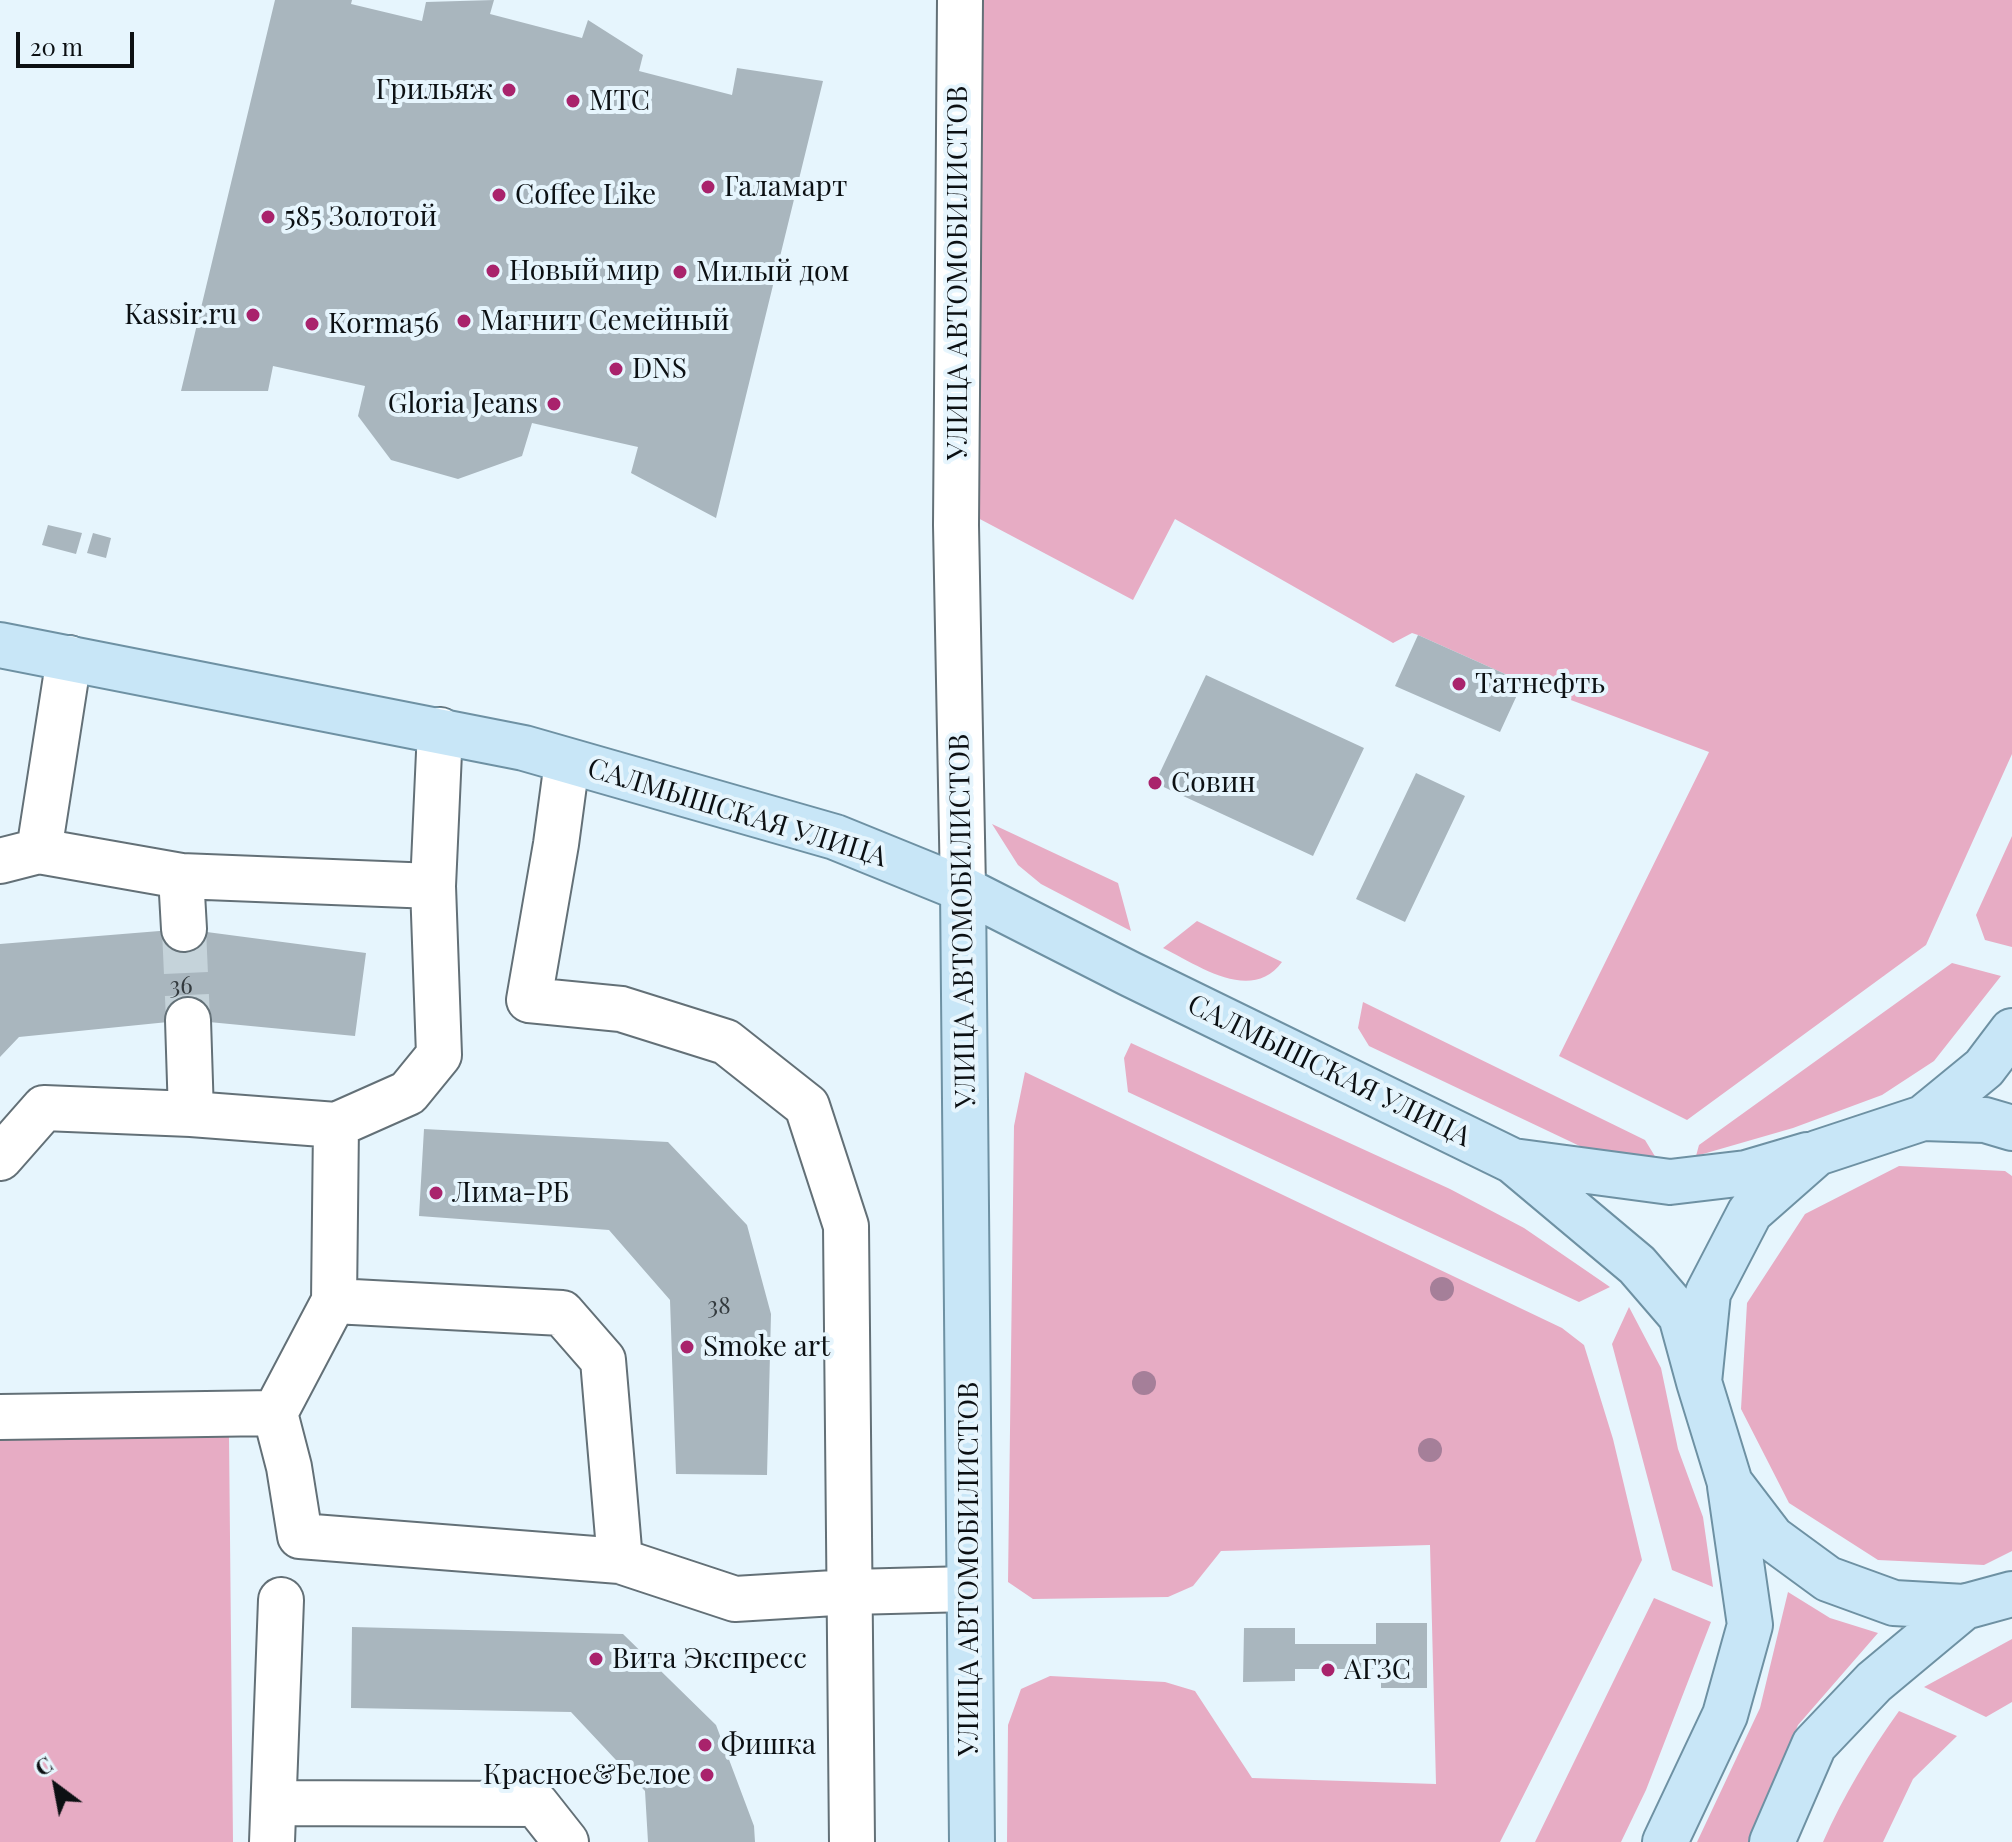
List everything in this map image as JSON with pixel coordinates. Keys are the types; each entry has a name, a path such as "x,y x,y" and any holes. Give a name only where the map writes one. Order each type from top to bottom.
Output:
{"main road":[{"name":"САЛМЫШСКАЯ УЛИЦА","path":"0,645 524,748 835,837 963,889 1513,1161"},
{"name":"УЛИЦА АВТОМОБИЛИСТОВ","path":"963,889 972,1842"},
{"path":"1923,1118 1984,1068 2012,1031"},
{"path":"1513,1161 1670,1182 1746,1173 1923,1118 1985,1120 2012,1128"},
{"path":"1699,1382 1708,1293 1715,1279 1750,1212 1817,1153"},
{"path":"1513,1161 1637,1265 1681,1316 1730,1483 1750,1625 1725,1715 1665,1842"},
{"path":"1730,1483 1772,1538 1828,1579 1894,1603 1964,1607 2012,1594"},
{"path":"1772,1842 1814,1745 1874,1682 1964,1607"}],"street":[{"name":"УЛИЦА АВТОМОБИЛИСТОВ","path":"960,0 956,525 963,889"},
{"path":"69,658 20,856 181,876 433,886"},
{"path":"0,1158 44,1108 191,1114 336,1125 408,1093 439,1055 433,886 440,730"},
{"path":"567,762 529,1000 621,1009 726,1042 807,1106 846,1226 852,1842"},
{"path":"181,876 184,929"},
{"path":"188,1020 191,1114"},
{"path":"336,1125 334,1301 275,1413 289,1467 300,1536 620,1561 735,1599 969,1589"},
{"path":"334,1301 562,1313 603,1360 620,1561"},
{"path":"0,1417 275,1413"},
{"path":"281,1600 273,1822 536,1804 566,1842"}],"shaded area":[{"path":"981,0 2012,0 2012,754 1926,945 1687,1120 1559,1056 1709,752 1523,682 1418,635 1412,633 1393,643 1175,519 1133,600 976,517"},
{"path":"992,824 1118,883 1131,931 1041,884 1018,865"},
{"path":"2012,836 2012,947 1985,940 1976,915"},
{"path":"1197,921 1282,962 1269,974 1255,980 1240,981 1208,971 1163,948"},
{"path":"1952,963 2001,976 1934,1061 1882,1095 1793,1128 1696,1156 1699,1145"},
{"path":"1363,1002 1645,1140 1656,1158 1611,1156 1586,1149 1369,1046 1358,1028"},
{"path":"1131,1043 1450,1189 1524,1228 1610,1287 1579,1302 1128,1092 1124,1058"},
{"path":"1025,1072 1562,1328 1584,1345 1613,1439 1642,1560 1500,1842 1007,1842 1008,1725 1021,1689 1050,1676 1165,1682 1195,1691 1252,1778 1436,1784 1430,1545 1221,1551 1193,1586 1168,1597 1033,1599 1008,1582 1014,1126"},
{"path":"1899,1166 2005,1171 2012,1176 2012,1551 1984,1565 1878,1560 1789,1503 1741,1409 1747,1303 1805,1214"},
{"path":"1629,1307 1661,1368 1678,1449 1703,1517 1713,1587 1672,1570 1612,1344"},
{"path":"0,1436 229,1436 233,1842 0,1842"},
{"path":"1788,1592 1830,1618 1878,1633 1798,1725 1748,1842 1697,1842 1760,1708"},
{"path":"1654,1598 1711,1622 1646,1790 1621,1842 1535,1842"},
{"path":"2012,1639 2012,1702 1986,1717 1924,1687"},
{"path":"1899,1711 1957,1736 1913,1779 1883,1842 1823,1842 1858,1775"}],"building":[{"name":"Новый мир","path":"275,0 352,0 351,4 422,21 426,2 494,0 490,14 582,38 588,20 643,55 639,71 732,95 737,68 823,81 716,518 631,473 638,447 532,423 522,456 458,479 391,460 358,416 365,386 273,366 268,391 181,391"},
{"path":"48,525 82,533 76,554 42,545"},
{"path":"93,533 111,538 106,558 87,553"},
{"name":"Татнефть","path":"1418,635 1523,682 1500,732 1395,686"},
{"path":"1206,675 1364,748 1313,856 1155,783"},
{"path":"1416,773 1465,796 1405,922 1356,899"},
{"path":"184,929 366,953 355,1036 188,1020 19,1037 0,1057 0,944"},
{"path":"424,1129 668,1142 747,1225 771,1314 767,1475 676,1474 670,1300 609,1230 419,1216"},
{"path":"1376,1623 1427,1623 1427,1688 1381,1688 1381,1669 1295,1669 1295,1681 1243,1682 1244,1628 1295,1628 1295,1644 1376,1644"},
{"path":"352,1627 623,1634 716,1725 754,1826 755,1842 648,1842 645,1791 571,1712 351,1708"}],"tunnel":[{"path":"184,929 188,1020"}],"place":[{"name":"Грильяж","path":"509,90"},
{"name":"МТС","path":"573,101"},
{"name":"Галамарт","path":"708,187"},
{"name":"Coffee Like","path":"499,195"},
{"name":"585 Золотой","path":"268,217"},
{"name":"Новый мир","path":"493,271"},
{"name":"Милый дом","path":"680,272"},
{"name":"Kassir.ru","path":"253,315"},
{"name":"Магнит Семейный","path":"464,321"},
{"name":"Korma56","path":"312,324"},
{"name":"DNS","path":"616,369"},
{"name":"Gloria Jeans","path":"554,404"},
{"name":"Татнефть","path":"1459,684"},
{"name":"Совин","path":"1155,783"},
{"name":"Лима-РБ","path":"436,1193"},
{"name":"Smoke art","path":"687,1347"},
{"name":"Вита Экспресс","path":"596,1659"},
{"name":"АГЗС","path":"1328,1670"},
{"name":"Фишка","path":"705,1745"},
{"name":"Красное&Белое","path":"707,1775"}]}
